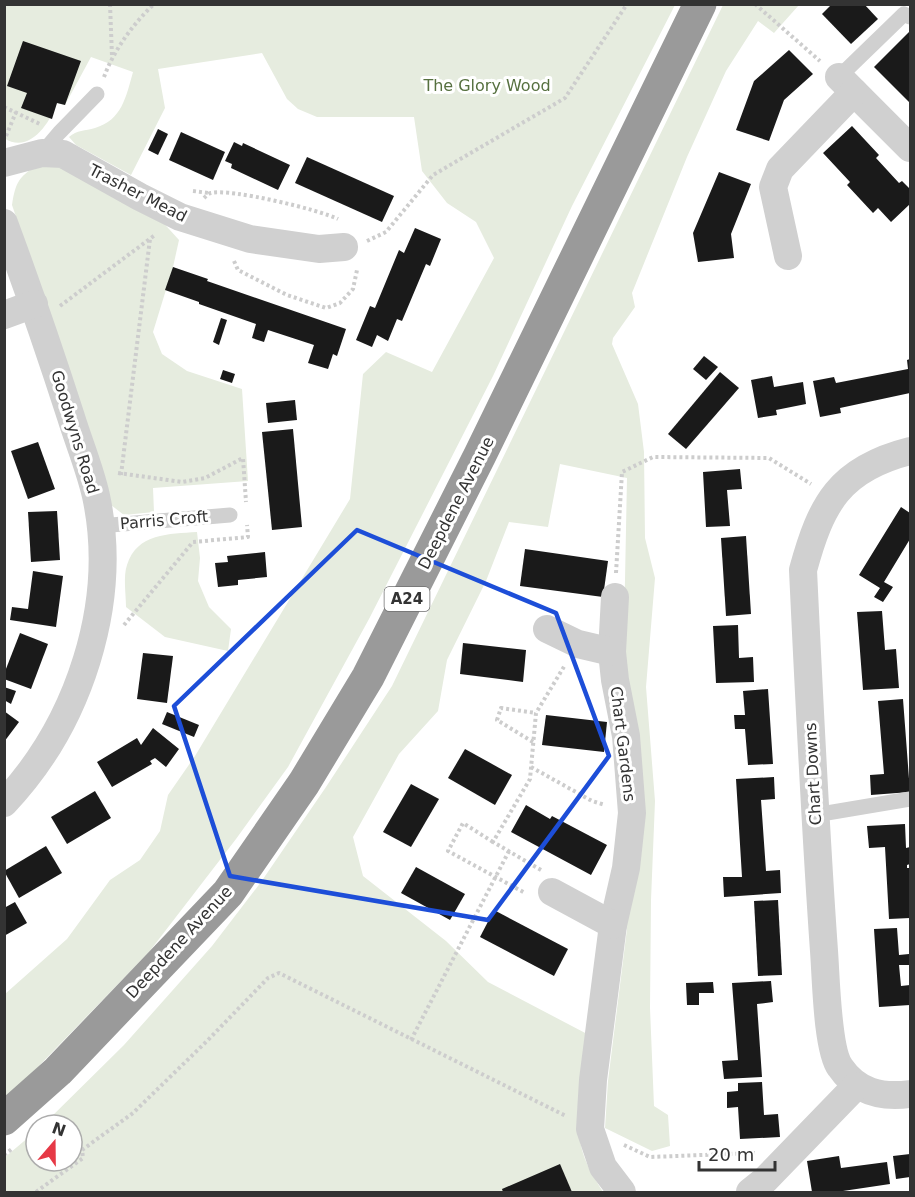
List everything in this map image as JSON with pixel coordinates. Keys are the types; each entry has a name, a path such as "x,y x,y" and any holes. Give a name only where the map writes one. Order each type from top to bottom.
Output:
{"highway":[{"name":"Deepdene Avenue","path":"4,1119 58,1071 228,893 304,783 368,677 480,455 700,4"}],"street":[{"path":"788,256 772,187 780,169 846,84 910,148"},
{"name":"Trasher Mead","path":"4,163 42,153 63,154 180,217 250,239 319,249 344,247"},
{"name":"Goodwyns Road","path":"4,223 37,313 96,495 109,525 91,650 73,700 55,736 4,803"},
{"path":"4,315 37,313"},
{"name":"Chart Downs","path":"856,1086 838,1065 829,1026 814,815 803,570 814,531 832,497 859,471 892,456 910,451"},
{"name":"Chart Gardens","path":"615,597 612,652 626,736 632,813 626,868 613,925 593,1080 590,1129 603,1167 622,1192"},
{"path":"547,629 578,644 612,652"},
{"path":"548,889 613,925"},
{"path":"763,1188 792,1152 856,1086 890,1097 910,1094"}],"lane":[{"path":"846,84 904,14 910,17"},
{"path":"42,153 97,94"},
{"name":"Parris Croft","path":"109,525 230,514"},
{"path":"814,815 910,799"}],"path":[{"path":"110,4 112,56 154,4"},
{"path":"344,247 364,242 386,232 433,175 565,98 627,4"},
{"path":"755,4 846,84"},
{"path":"4,139 16,111"},
{"path":"37,313 180,217"},
{"path":"109,525 117,507 150,238"},
{"path":"615,597 621,472 653,457 769,458 832,497"},
{"path":"494,842 530,779 536,713 578,644"},
{"path":"533,742 497,720 501,708 536,713"},
{"path":"531,767 592,801 632,813"},
{"path":"463,823 494,842 550,876 548,889 537,900 448,850 463,823"},
{"path":"411,1040 509,850"},
{"path":"84,1149 133,1113 268,978 279,973 650,1157 792,1152"},
{"path":"36,1192 62,1173"}],"highlighted area":[{"path":"357,530 556,613 609,756 488,920 230,876 174,706"}],"green space":[{"name":"The Glory Wood","path":"5,5 675,5 572,206 493,376 369,619 288,767 149,952 5,1101 5,994 67,939 110,880 140,860 160,831 168,795 195,756 350,499 363,374 386,352 432,372 494,258 476,222 447,203 422,171 414,117 317,117 298,109 287,99 262,53 158,69 165,108 131,175 76,145 69,137 104,124 117,113 125,99 133,72 91,57 65,105 57,103 44,127 37,134 22,143 4,138"},
{"path":"723,5 799,5 774,33 758,21 726,71 687,157 632,293 635,307 613,338 612,344 638,404 644,452 645,538 655,578 646,687 655,801 650,1008 654,1106 668,1115 670,1146 652,1151 605,1128 608,1081 627,929 624,631 627,478 560,464 548,527 509,522 486,581 447,660 438,711 399,754 353,837 363,876 446,941 488,982 589,1035 579,1135 582,1151 603,1192 5,1192 4,1158 24,1141 24,1173 84,1173 84,1113 55,1113 124,1045 212,946 261,882 392,686"},
{"path":"40,163 59,164 159,218 179,240 153,332 162,354 187,371 242,389 248,481 153,488 154,512 124,515 111,505 12,205 17,184"},
{"path":"197,532 200,558 198,581 209,607 231,629 228,651 165,637 126,607 126,569 132,554 138,547 155,537"}],"building":[{"path":"832,4 864,4 878,19 851,44 822,14"},
{"path":"910,31 910,103 874,67"},
{"path":"23,41 81,61 65,105 57,103 52,119 21,108 27,93 7,86"},
{"path":"789,50 813,74 784,100 769,141 736,130 754,81"},
{"path":"852,126 879,155 876,158 899,183 902,181 910,189 910,204 891,222 878,208 873,213 847,185 850,182 823,153"},
{"path":"158,129 168,134 158,155 148,150"},
{"path":"181,132 225,152 213,180 169,160"},
{"path":"234,142 242,146 243,143 290,165 278,190 231,168 232,164 225,161"},
{"path":"307,157 394,196 382,222 295,183"},
{"path":"719,172 751,184 731,234 734,258 698,262 693,233"},
{"path":"415,228 441,239 430,266 426,264 402,321 397,319 388,341 377,335 372,347 356,340 370,306 375,308 399,250 404,253"},
{"path":"173,267 346,329 337,356 333,354 328,369 308,363 314,345 268,330 264,342 252,338 256,324 165,290"},
{"path":"221,318 227,320 219,345 213,342"},
{"path":"704,356 718,367 706,380 693,369"},
{"path":"910,359 910,393 840,408 841,413 820,417 813,381 834,377 836,383 908,369 907,360"},
{"path":"223,370 235,374 232,383 220,379"},
{"path":"720,372 739,388 686,449 668,434"},
{"path":"772,376 774,387 803,382 806,404 776,410 777,415 758,418 751,380"},
{"path":"295,400 297,420 268,423 266,403"},
{"path":"293,429 302,527 272,530 262,432"},
{"path":"38,442 55,489 28,499 11,451"},
{"path":"740,469 742,489 727,490 730,526 706,527 703,472"},
{"path":"901,507 910,513 910,539 884,582 893,587 883,602 874,597 880,588 859,575"},
{"path":"57,511 60,560 31,562 28,512"},
{"path":"746,536 751,614 726,616 721,538"},
{"path":"525,549 608,561 603,597 520,586"},
{"path":"265,552 267,577 238,580 238,585 218,587 215,563 228,562 227,556"},
{"path":"33,571 63,576 56,627 10,620 12,607 28,609"},
{"path":"882,611 885,650 896,649 899,688 863,690 857,612"},
{"path":"738,625 739,658 753,657 754,682 716,683 713,626"},
{"path":"20,633 48,644 31,689 4,679"},
{"path":"463,643 526,650 523,682 460,674"},
{"path":"143,653 173,656 167,703 137,699"},
{"path":"4,687 16,691 11,704 4,700"},
{"path":"768,689 773,764 748,765 745,729 735,729 734,715 745,715 743,691"},
{"path":"903,699 910,792 871,795 870,775 884,774 878,701"},
{"path":"4,711 19,722 4,742"},
{"path":"167,712 199,725 194,737 162,724"},
{"path":"546,715 607,722 604,752 542,745"},
{"path":"153,728 179,749 166,767 155,758 150,761 152,764 112,787 97,762 137,738 141,745"},
{"path":"465,749 512,775 495,805 448,778"},
{"path":"774,777 775,799 761,800 766,871 780,870 781,893 724,897 723,877 742,877 736,779"},
{"path":"411,784 439,799 411,847 383,832"},
{"path":"95,791 111,818 67,844 51,817"},
{"path":"526,805 550,819 552,816 607,845 591,875 511,832"},
{"path":"905,824 906,848 910,847 910,864 907,868 910,868 910,918 889,919 885,847 869,848 867,826"},
{"path":"46,846 62,873 19,898 4,871"},
{"path":"416,867 465,894 450,920 401,893"},
{"path":"778,900 782,975 758,976 754,901"},
{"path":"15,902 27,923 4,936 4,908"},
{"path":"494,910 568,949 554,976 480,937"},
{"path":"897,928 899,955 909,954 910,965 899,965 901,986 910,985 910,1005 879,1007 874,929"},
{"path":"771,981 773,1002 757,1004 762,1077 724,1079 722,1061 738,1060 732,983"},
{"path":"713,982 714,993 699,993 699,1005 687,1005 686,983"},
{"path":"762,1082 764,1115 778,1114 780,1137 740,1139 738,1107 727,1108 727,1092 738,1091 738,1083"},
{"path":"910,1154 910,1177 896,1179 893,1156"},
{"path":"839,1156 841,1168 887,1162 890,1184 843,1192 812,1192 807,1161"},
{"path":"560,1164 572,1192 503,1192 502,1189"}]}
